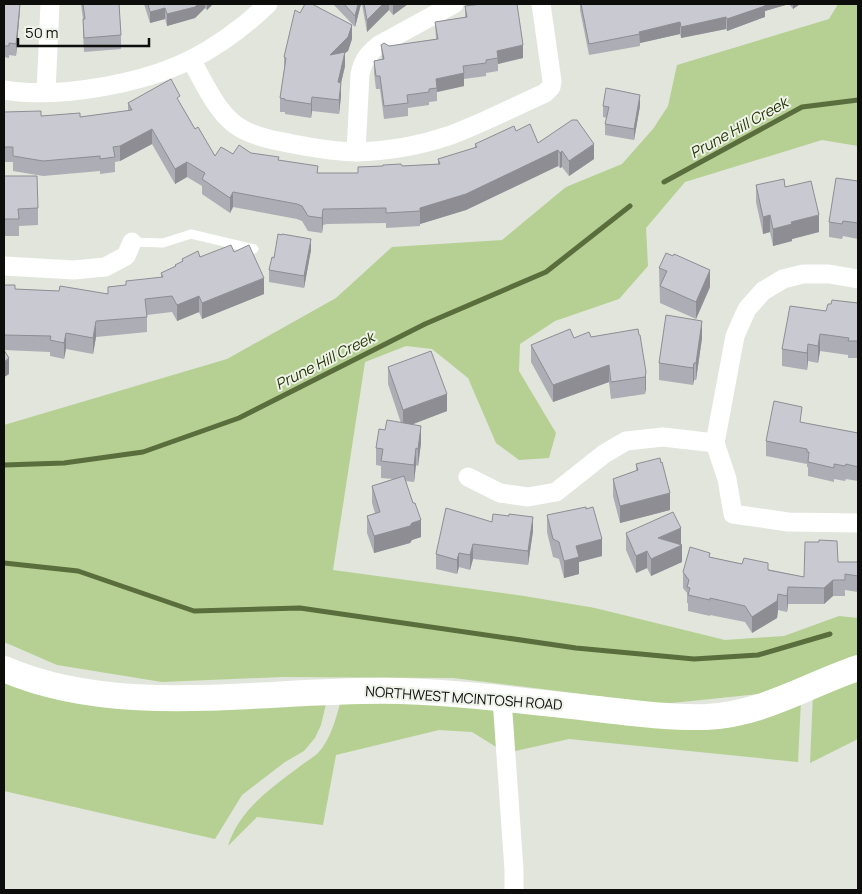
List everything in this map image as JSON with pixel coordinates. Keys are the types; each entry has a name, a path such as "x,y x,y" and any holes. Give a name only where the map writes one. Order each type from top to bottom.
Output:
{"street":[{"path":"46,92 50,4"},
{"path":"4,90 46,92 96,88 137,79 190,60 240,27 268,4"},
{"path":"356,152 362,63 369,53 379,45 454,4"},
{"path":"190,60 220,108 233,123 252,133 304,146 356,152 408,146 451,135 545,93 552,81 541,4"},
{"path":"4,266 74,270 105,267 126,256 132,242"},
{"path":"858,279 829,274 803,274 783,279 763,291 746,309 734,336 715,444 728,479 733,514 788,522 858,523"},
{"path":"468,477 500,493 528,497 556,492 604,454 626,440 663,437 715,444"},
{"name":"NORTHWEST MCINTOSH ROAD","path":"4,668 21,676 64,688 157,698 230,697 345,691 403,691 502,698 647,714 706,717 743,712 775,703 858,668"},
{"path":"502,698 514,890"}],"lane":[{"path":"132,242 163,243 191,234 254,249"}],"green space":[{"path":"838,4 858,4 858,146 822,140 685,182 646,228 648,266 619,299 555,321 520,344 519,371 556,433 549,458 519,460 496,443 468,378 432,349 406,346 365,362 333,570 524,596 595,608 725,640 784,636 839,616 858,618 858,656 759,694 662,704 453,678 283,677 162,682 57,665 4,642 4,425 227,359 336,298 392,247 502,240 566,187 622,164 653,129 668,106 677,65 829,19"},
{"path":"858,676 858,739 810,763 813,694"},
{"path":"4,679 326,704 321,725 315,738 304,751 285,762 242,795 215,839 4,791"},
{"path":"341,700 498,703 501,750 472,732 439,730 336,755 323,825 257,817 228,846 240,822 257,801 316,755 323,747 333,728"},
{"path":"801,701 798,762 569,739 511,752 508,705 579,714"}],"building":[{"path":"4,4 20,4 16,44 9,43 9,46 4,46"},
{"path":"83,4 119,4 121,35 84,38 83,19 85,19"},
{"path":"148,4 198,4 195,7 167,14 165,8 150,12"},
{"path":"305,4 312,4 352,25 348,37 330,55 345,52 338,82 341,83 339,100 312,97 311,104 280,98 286,58 284,57 295,10 300,13"},
{"path":"344,4 358,4 355,16"},
{"path":"364,4 383,4 367,20"},
{"path":"517,4 523,45 497,51 498,58 486,60 486,63 463,66 464,73 436,79 437,88 429,89 429,92 407,95 408,103 384,106 380,76 376,76 374,61 384,59 381,45 384,43 389,46 438,39 435,22 467,17 465,6"},
{"path":"581,4 765,4 765,6 727,19 726,17 681,27 680,22 639,32 640,34 589,44"},
{"path":"171,79 180,96 177,98 195,129 198,127 215,156 221,147 233,154 239,145 251,153 279,157 278,160 318,166 317,173 358,173 358,167 383,165 440,164 438,159 477,147 475,144 514,126 516,131 530,124 538,143 572,120 577,120 594,144 569,161 562,151 560,153 558,150 466,194 420,208 420,211 386,213 386,208 323,209 322,218 308,216 302,206 297,204 233,192 230,198 202,179 205,173 187,162 175,169 152,129 120,146 113,147 115,157 100,159 100,156 43,161 13,156 13,147 4,147 4,112 41,111 41,116 80,113 80,117 132,110 128,103"},
{"path":"606,88 640,95 634,129 605,124 609,107 603,106"},
{"path":"4,176 37,176 38,208 18,209 19,219 4,219"},
{"path":"836,178 858,181 858,223 843,221 842,224 829,222"},
{"path":"784,179 785,187 811,181 819,215 773,229 770,215 763,217 756,185"},
{"path":"278,234 311,239 304,276 269,270 272,257 274,258"},
{"path":"231,245 234,252 249,245 264,278 202,303 199,296 177,305 172,296 145,299 147,317 96,321 93,338 66,333 64,343 50,340 51,336 4,335 4,285 15,285 15,289 59,291 60,286 108,294 108,287 126,285 126,281 163,277 161,273 176,266 183,261 182,259 198,251 200,257"},
{"path":"666,253 673,256 674,254 710,270 696,302 660,286 667,271 659,268"},
{"path":"832,300 858,303 858,341 848,341 849,338 820,334 818,346 808,344 807,353 782,349 790,306 826,311 828,304 831,304"},
{"path":"666,315 702,321 696,363 694,363 693,368 659,363"},
{"path":"570,329 574,338 589,332 591,337 638,329 646,372 645,377 611,382 609,365 553,385 531,345"},
{"path":"4,350 9,358 4,362"},
{"path":"431,351 447,394 403,410 388,367"},
{"path":"774,401 802,407 800,422 858,433 858,467 834,464 834,468 808,462 809,452 807,452 807,449 766,441"},
{"path":"387,420 421,426 414,465 381,461 383,449 376,448 379,429 385,430"},
{"path":"660,458 670,493 620,506 613,479 638,470 636,464"},
{"path":"404,476 421,520 412,523 410,526 374,536 367,516 380,512 372,486"},
{"path":"586,507 586,509 593,507 602,539 576,546 579,557 564,561 559,542 553,539 547,515"},
{"path":"446,508 492,522 493,514 533,517 528,551 473,544 470,555 459,553 457,560 436,554"},
{"path":"673,512 681,528 658,538 682,545 651,559 647,551 636,556 626,533"},
{"path":"819,540 837,541 838,562 858,562 858,576 845,574 845,580 833,580 824,588 788,587 787,596 778,594 777,601 752,617 745,606 688,595 690,588 687,587 689,580 683,572 690,547 710,553 709,557 742,564 744,558 768,563 768,570 804,577 805,542 819,542"}],"waterway":[{"name":"Prune Hill Creek","path":"664,182 802,107 858,100"},
{"name":"Prune Hill Creek","path":"4,465 64,463 143,452 239,418 425,324 546,272 630,206"},
{"path":"4,563 78,571 194,611 300,608 576,648 694,659 758,655 830,634"}]}
